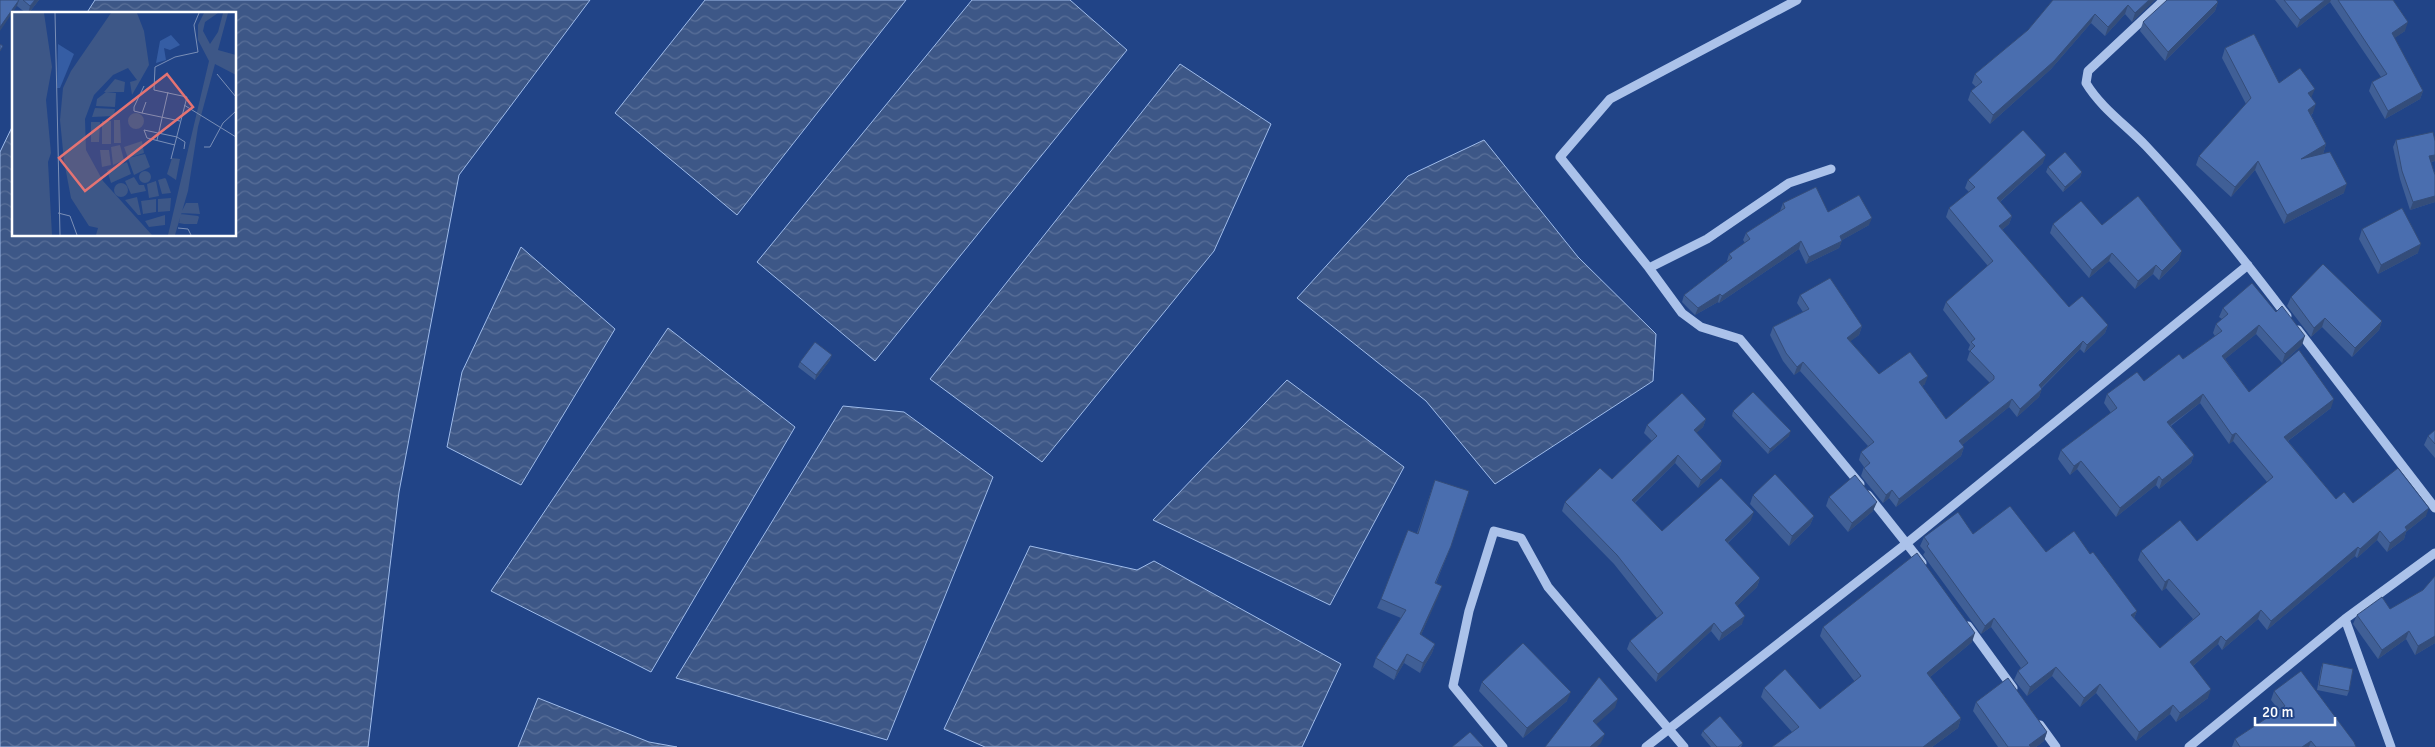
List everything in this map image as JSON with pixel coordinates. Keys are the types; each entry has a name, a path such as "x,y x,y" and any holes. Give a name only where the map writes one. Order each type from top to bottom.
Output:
{"street":[{"path":"1797,0 1610,99 1560,157 1649,268 1682,313 1701,327 1740,338 1907,543 1930,574"},
{"path":"2164,0 2088,71 2086,83 2093,94 2146,146 2248,265 2435,508"},
{"path":"1649,268 1707,239 1789,184 1831,169"},
{"path":"1646,747 1907,543 2248,265"},
{"path":"1503,747 1453,686 1469,611 1494,531 1521,538 1548,587 1684,747"},
{"path":"2189,747 2345,619 2435,553"},
{"path":"2345,619 2391,747"},
{"path":"1964,621 2021,700"},
{"path":"2033,716 2056,747"}],"water":[{"path":"95,0 590,0 459,175 399,492 368,747 0,747 0,152 12,127 12,236 236,236 236,12 87,12"},
{"path":"705,0 906,0 737,215 615,113"},
{"path":"972,0 1070,0 1127,50 875,361 757,262"},
{"path":"1180,64 1271,124 1214,251 1042,462 930,379"},
{"path":"1484,140 1578,257 1656,334 1653,381 1495,484 1426,401 1297,298 1408,176"},
{"path":"521,247 615,329 521,485 447,447 462,372"},
{"path":"668,328 795,427 651,672 491,591"},
{"path":"1287,380 1404,467 1330,605 1153,520"},
{"path":"843,406 904,412 993,477 887,740 676,678"},
{"path":"1030,546 1137,570 1154,561 1341,664 1302,747 985,747 944,729"},
{"path":"538,698 649,742 677,747 518,747"}],"building":[{"path":"0,0 19,0 0,27"},
{"path":"23,0 35,0 30,6"},
{"path":"2053,0 2149,0 2135,13 2128,5 2108,27 2095,14 2054,61 1993,115 1971,91 1982,82 1975,74 2028,30"},
{"path":"2167,0 2216,0 2218,2 2168,52 2143,22"},
{"path":"2284,0 2325,0 2300,20"},
{"path":"2338,0 2393,0 2408,22 2392,33 2423,91 2388,111 2372,82 2387,74"},
{"path":"2254,34 2279,83 2300,68 2315,89 2308,93 2316,104 2308,110 2326,144 2301,159 2330,152 2347,184 2287,215 2258,161 2235,187 2199,156 2251,98 2225,48"},
{"path":"2023,130 2046,155 1997,198 2012,216 1999,226 2069,307 2082,296 2108,325 2087,345 2083,341 2039,385 2042,389 2020,409 2012,399 1959,441 1964,447 1899,499 1892,490 1886,495 1864,468 1870,463 1861,452 1874,442 1803,362 1797,367 1786,353 1773,327 1809,309 1800,295 1830,278 1862,326 1847,338 1879,374 1910,352 1928,376 1919,382 1946,419 1994,379 1994,376 1970,351 1975,346 1971,342 1975,339 1946,302 1993,261 1949,208 1975,187 1968,180"},
{"path":"2433,132 2435,155 2429,156 2435,175 2435,196 2413,202 2402,171 2396,140"},
{"path":"2065,152 2082,172 2065,187 2048,167"},
{"path":"1816,187 1828,212 1859,195 1872,218 1840,236 1842,241 1809,257 1801,241 1722,296 1720,294 1698,308 1684,295 1732,258 1729,254 1750,239 1746,233 1785,208 1783,203"},
{"path":"2138,196 2182,251 2162,271 2156,265 2138,281 2112,253 2092,270 2053,224 2081,201 2102,225"},
{"path":"2402,208 2421,244 2381,265 2362,229"},
{"path":"2323,264 2382,321 2355,348 2325,318 2314,328 2291,297"},
{"path":"2252,283 2276,312 2282,306 2305,336 2285,354 2259,325 2222,356 2249,392 2299,350 2334,399 2284,437 2336,499 2344,492 2353,503 2398,468 2429,508 2405,527 2407,530 2390,543 2380,531 2360,549 2358,547 2271,621 2261,610 2226,641 2221,636 2190,662 2211,689 2180,713 2173,705 2139,732 2100,684 2084,698 2056,667 2030,687 2018,671 2028,663 1994,618 1985,626 1927,546 1929,544 1924,537 1958,512 1973,534 2010,506 2046,552 2074,531 2090,554 2093,552 2137,611 2131,615 2160,648 2200,614 2169,579 2165,582 2141,551 2180,520 2197,541 2273,477 2236,433 2232,435 2203,394 2167,422 2194,455 2162,480 2159,476 2120,508 2081,461 2074,466 2061,450 2117,408 2107,394 2137,372 2144,381 2179,354 2183,359 2222,331 2216,324 2228,314 2223,308"},
{"path":"815,342 832,355 816,375 800,362"},
{"path":"1753,392 1791,431 1770,449 1733,411"},
{"path":"1682,393 1706,419 1694,430 1722,461 1701,480 1678,455 1632,500 1662,531 1721,478 1754,512 1725,540 1760,578 1735,603 1745,616 1722,633 1714,623 1658,674 1630,641 1663,613 1617,555 1565,502 1600,468 1612,479 1657,436 1647,425"},
{"path":"2435,430 2435,444 2428,436"},
{"path":"1775,474 1814,516 1792,536 1753,495"},
{"path":"1855,475 1877,502 1852,523 1829,497"},
{"path":"1435,480 1469,491 1451,546 1435,583 1442,586 1420,634 1435,644 1423,663 1407,654 1397,671 1376,658 1406,610 1381,599 1408,530 1418,534"},
{"path":"1917,553 1975,633 1927,673 1961,718 1923,747 1772,747 1799,727 1764,688 1785,669 1820,709 1861,676 1823,627"},
{"path":"2435,576 2435,636 2418,646 2409,631 2382,650 2357,615 2382,597 2390,609 2423,590"},
{"path":"1523,643 1571,692 1527,728 1482,682"},
{"path":"2323,663 2353,669 2349,691 2319,685"},
{"path":"2301,671 2356,747 2316,747 2311,741 2302,747 2240,747 2235,739 2285,706 2274,691"},
{"path":"1599,677 1618,699 1593,721 1605,734 1590,747 1545,747"},
{"path":"2008,678 2047,732 2029,745 2031,747 2008,747 1976,702"},
{"path":"1720,716 1743,743 1738,747 1717,747 1703,731"},
{"path":"1470,732 1484,747 1452,747"}]}
